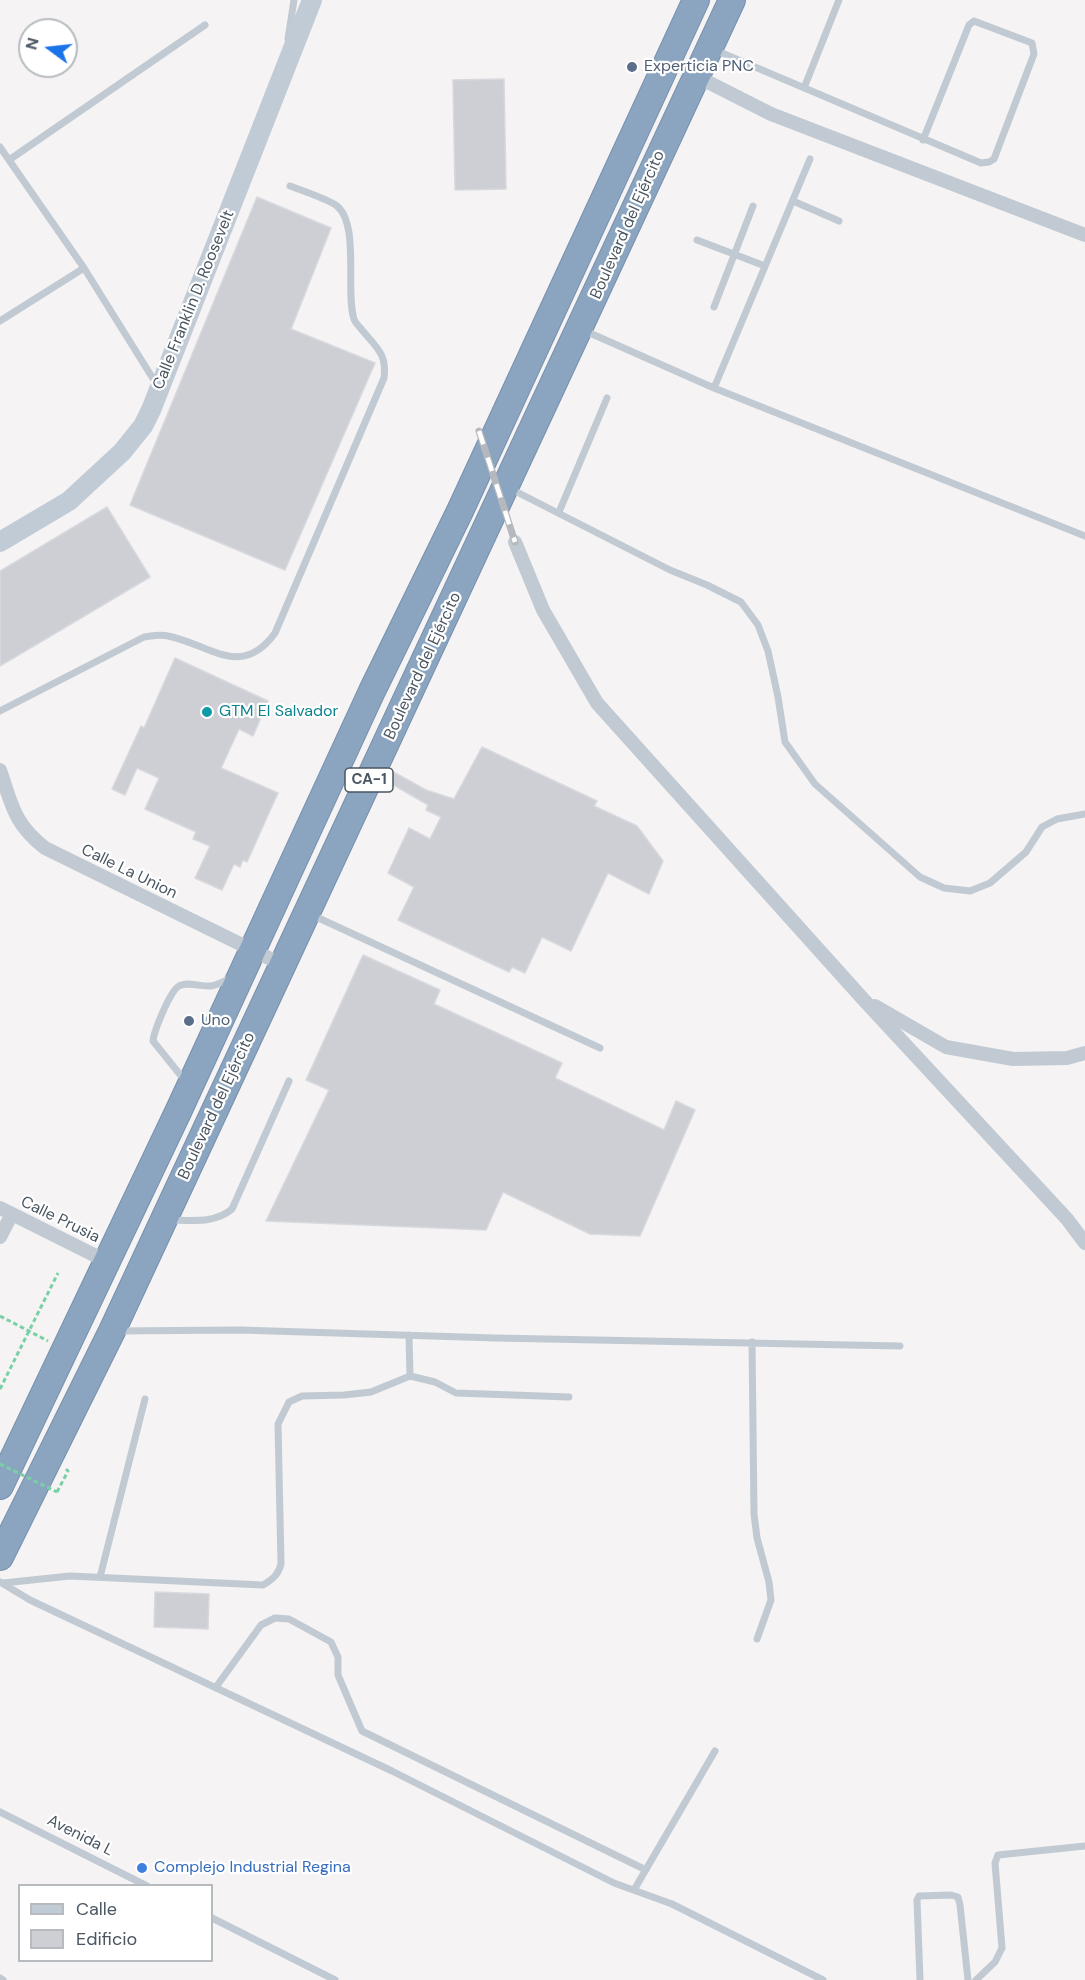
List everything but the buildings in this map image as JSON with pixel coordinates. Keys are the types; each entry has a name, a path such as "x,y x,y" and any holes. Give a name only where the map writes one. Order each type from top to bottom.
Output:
{"highway":[{"name":"Boulevard del Ejército","path":"0,1486 248,961 367,702 465,500 696,0"},
{"name":"Boulevard del Ejército","path":"0,1557 112,1331 732,0"},
{"path":"645,112 645,120 651,129 663,131 673,126"},
{"path":"614,181 631,174 642,186 642,195"},
{"path":"263,927 261,940 267,949 282,951 294,940"},
{"path":"221,1018 234,1012 247,1016 251,1027 250,1035"}],"main road":[{"name":"Calle Franklin D. Roosevelt","path":"0,542 69,501 122,452 143,426 312,0"}],"street":[{"path":"696,76 771,114 1085,235"},
{"path":"515,542 543,610 597,703 863,999 1067,1220 1085,1243"},
{"name":"Calle La Union","path":"0,770 16,819 30,837 45,849 248,961 283,965"},
{"path":"863,999 946,1047 1013,1059 1067,1058 1085,1053"},
{"path":"0,1237 6,1211"},
{"name":"Calle Prusia","path":"6,1211 106,1261"}],"lane":[{"path":"282,77 294,0"},
{"path":"804,88 839,0"},
{"path":"709,47 923,140 981,163 994,159 1034,54 1032,43 974,21 969,26 923,140"},
{"path":"9,160 205,25"},
{"path":"0,147 84,267 159,388"},
{"path":"714,388 810,159"},
{"path":"0,711 144,637 169,636 214,653 236,657 251,655 268,643 275,633 384,378 385,364 378,349 354,320 349,236 338,206 290,186"},
{"path":"793,201 839,221"},
{"path":"714,307 753,206"},
{"path":"697,240 765,266"},
{"path":"0,321 84,267"},
{"path":"580,329 714,388 1085,536"},
{"path":"559,512 607,398"},
{"path":"507,486 670,570 741,602 758,625 768,651 785,742 801,767 815,784 920,877 944,888 970,891 990,883 1026,852 1042,828 1058,819 1085,814"},
{"path":"307,912 600,1048"},
{"path":"182,1077 153,1041 154,1033 172,994 178,986 212,986 248,961"},
{"path":"164,1220 205,1221 222,1217 232,1209 289,1081"},
{"path":"112,1331 240,1330 900,1346"},
{"path":"409,1335 410,1376"},
{"path":"752,1342 754,1514 771,1600 757,1639"},
{"path":"2,1583 70,1576 264,1585 271,1581 278,1573 281,1564 278,1424 289,1402 302,1396 371,1392 410,1376 435,1382 456,1393 569,1397"},
{"path":"99,1577 145,1399"},
{"path":"2,1583 30,1600 392,1771 614,1883 672,1904 823,1980"},
{"path":"216,1687 261,1625 275,1618 289,1619 332,1642 338,1657 338,1675 362,1731 646,1870"},
{"path":"634,1890 715,1751"},
{"name":"Avenida L","path":"0,1812 143,1884"},
{"path":"976,1980 995,1962 1002,1948 994,1863 998,1855 1085,1846"},
{"path":"920,1980 917,1900 919,1896 951,1895 958,1897 960,1905 968,1980"},
{"path":"213,1919 335,1980"}],"path":[{"path":"0,1389 58,1273"},
{"path":"0,1316 50,1342"},
{"path":"0,1464 57,1492 68,1471"}],"railway":[{"path":"479,431 515,542"}],"place":[{"name":"Experticia PNC","path":"632,67"},
{"name":"GTM El Salvador","path":"207,712"},
{"name":"Uno","path":"189,1021"},
{"name":"Complejo Industrial Regina","path":"142,1868"}]}
